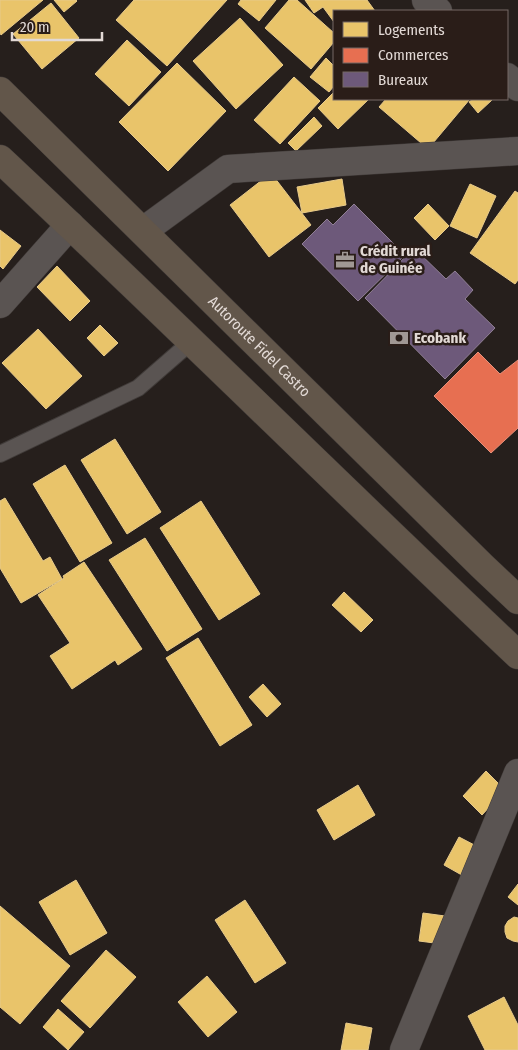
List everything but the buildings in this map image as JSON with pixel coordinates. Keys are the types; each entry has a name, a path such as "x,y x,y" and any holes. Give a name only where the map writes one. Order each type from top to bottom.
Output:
{"highway":[{"name":"Autoroute Fidel Castro","path":"0,91 518,600"},
{"path":"0,159 518,655"}],"street":[{"path":"426,0 437,10"},
{"path":"508,78 518,87"},
{"path":"143,232 228,169 518,151"},
{"path":"0,304 70,225"},
{"path":"404,1050 518,773"}],"lane":[{"path":"0,454 138,388 192,341"}],"place":[{"name":"Crédit rural de Guinée","path":"345,260"},
{"name":"Ecobank","path":"399,338"}]}
